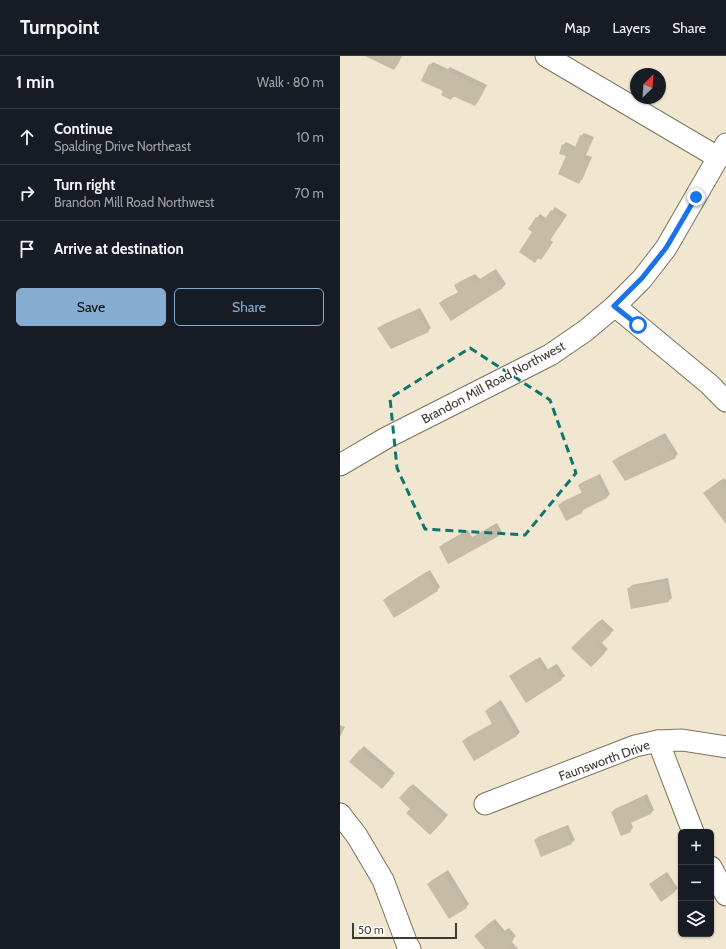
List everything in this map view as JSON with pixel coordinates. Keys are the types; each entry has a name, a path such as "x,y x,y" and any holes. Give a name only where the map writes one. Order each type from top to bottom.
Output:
{"street":[{"path":"546,56 722,151"},
{"name":"Brandon Mill Road Northwest","path":"340,465 386,438 550,355 585,331 614,306 642,278 666,248 722,151"},
{"path":"614,306 709,384 726,401"},
{"name":"Faunsworth Drive","path":"486,804 635,746 658,741 682,740 726,747"},
{"path":"658,741 692,829"},
{"path":"340,814 356,836 383,880 410,949"},
{"path":"714,873 726,895"}],"highlighted area":[{"path":"470,348 550,400 576,473 525,535 425,529 397,468 390,398"}],"building":[{"path":"365,56 401,56 394,70"},
{"path":"429,64 445,72 446,70 484,88 475,106 453,96 451,100 441,95 443,91 421,81"},
{"path":"580,135 592,140 584,158 589,160 579,184 558,174 566,156 559,154 562,144 574,150"},
{"path":"551,210 564,218 548,244 550,246 541,260 538,258 535,263 519,252 532,232 528,229 536,217 543,222"},
{"path":"493,271 503,288 451,321 439,303 458,293 454,285 471,276 476,282"},
{"path":"417,310 429,332 391,349 377,328"},
{"path":"661,436 676,458 625,481 612,461"},
{"path":"596,476 607,498 581,511 582,513 566,521 558,505 582,493 578,485"},
{"path":"721,480 726,487 726,524 703,493"},
{"path":"493,526 499,536 448,564 439,547 464,532 468,540"},
{"path":"426,572 438,591 394,618 383,600"},
{"path":"665,581 669,602 631,609 627,588"},
{"path":"599,621 611,634 598,646 605,653 591,667 571,648"},
{"path":"536,659 544,672 553,666 562,680 526,703 509,676"},
{"path":"498,703 517,736 474,761 462,741 492,724 485,711"},
{"path":"360,749 393,776 382,789 349,762"},
{"path":"410,786 445,819 430,835 406,813 410,809 399,798"},
{"path":"644,797 651,814 628,824 631,832 621,836 611,812"},
{"path":"565,827 572,844 541,857 534,840"},
{"path":"444,873 467,908 449,919 427,884"},
{"path":"664,874 675,892 661,902 649,884"},
{"path":"492,921 502,934 506,930 514,940 508,944 513,949 485,949 474,936"}],"route":[{"path":"638,325 614,306 642,278 666,248 696,197"}]}
